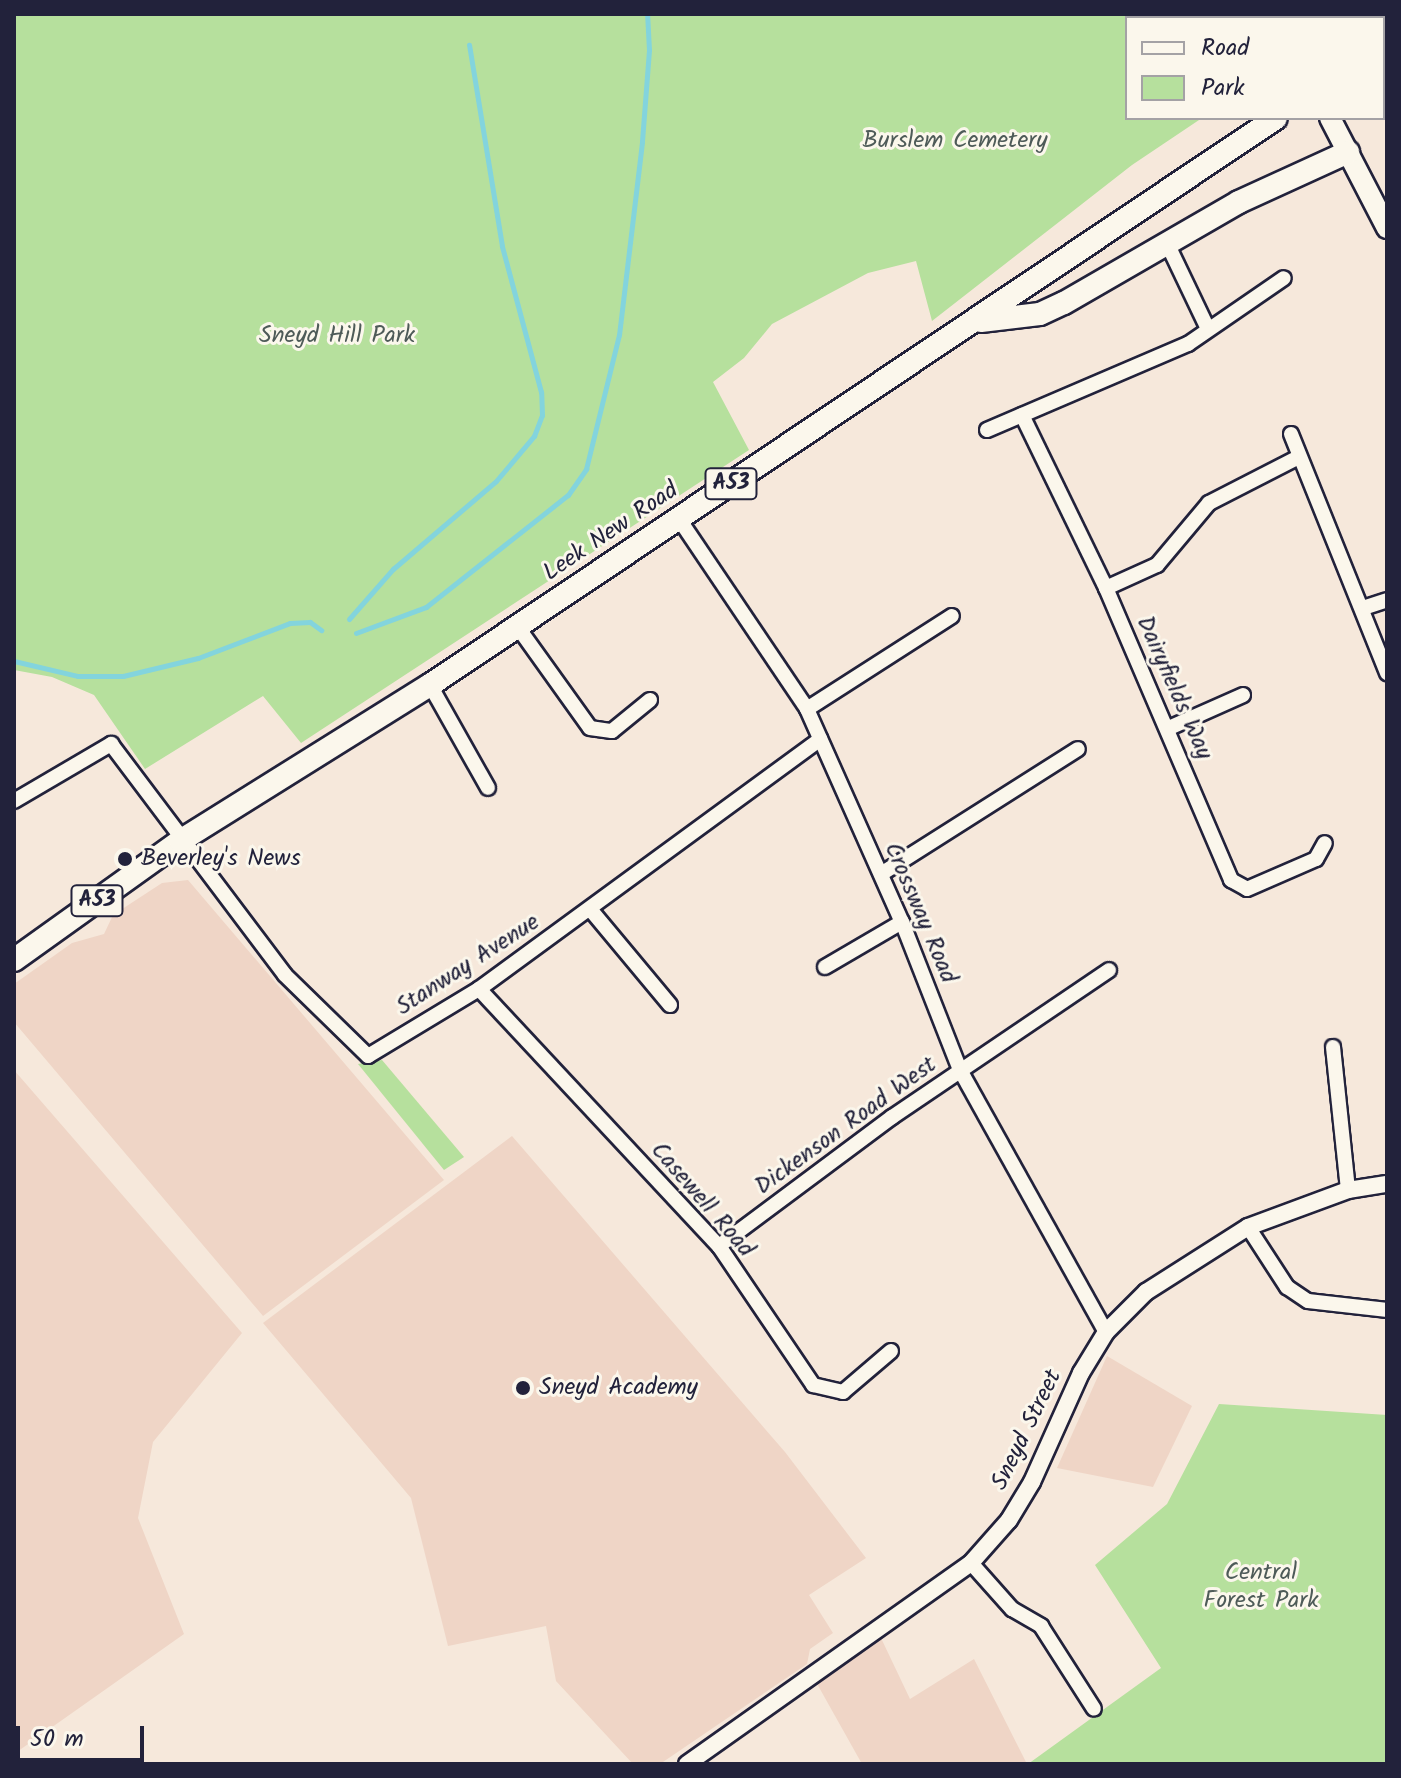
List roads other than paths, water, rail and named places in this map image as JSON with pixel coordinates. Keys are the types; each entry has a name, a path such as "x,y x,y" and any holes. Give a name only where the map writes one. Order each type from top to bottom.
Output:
{"highway":[{"name":"Leek New Road","path":"14,960 180,841 430,685 979,321 1273,120"},
{"path":"979,321 1040,314 1167,243 1348,152"}],"main road":[{"path":"1331,120 1386,221"}],"street":[{"path":"1167,243 1207,327"},
{"path":"987,430 1188,344 1207,327 1284,278"},
{"name":"Dairyfields Way","path":"1022,415 1106,588 1169,728 1231,880 1247,889 1316,859 1325,843"},
{"path":"1291,434 1387,673"},
{"path":"1106,588 1157,565 1209,503 1299,457"},
{"name":"Crossway Road","path":"679,519 807,709 902,922 960,1070 1106,1332"},
{"path":"1363,608 1387,600"},
{"path":"807,709 952,616"},
{"path":"517,626 590,728 612,731 650,700"},
{"path":"430,685 488,788"},
{"path":"1169,728 1243,695"},
{"name":"Stanway Avenue","path":"180,841 285,975 368,1056 479,989 820,739"},
{"path":"14,801 111,744 180,841"},
{"path":"881,874 1078,749"},
{"path":"590,909 670,1005"},
{"path":"825,967 902,922"},
{"name":"Dickenson Road West","path":"719,1246 960,1070 1109,970"},
{"name":"Casewell Road","path":"479,989 719,1246 813,1385 843,1392 891,1351"},
{"path":"1333,1047 1348,1190"},
{"name":"Sneyd Street","path":"687,1764 971,1563 1009,1520 1032,1482 1081,1373 1106,1332 1146,1292 1248,1227 1348,1190 1387,1184"},
{"path":"1248,1227 1287,1287 1308,1301 1387,1310"},
{"path":"971,1563 1012,1609 1041,1626 1094,1709"}],"waterway":[{"path":"356,633 426,607 568,495 586,469 619,335 642,141 649,50 647,14"},
{"path":"349,619 393,569 496,481 534,436 542,415 541,392 502,246 469,45"},
{"path":"14,661 78,676 123,676 198,658 290,623 310,622 321,630"}],"place":[{"name":"Beverley's News","path":"125,859"},
{"name":"Sneyd Academy","path":"523,1388"}],"park label":[{"name":"Burslem Cemetery","path":"955,141"},
{"name":"Sneyd Hill Park","path":"337,336"},
{"name":"Central Forest Park","path":"1261,1587"}]}
